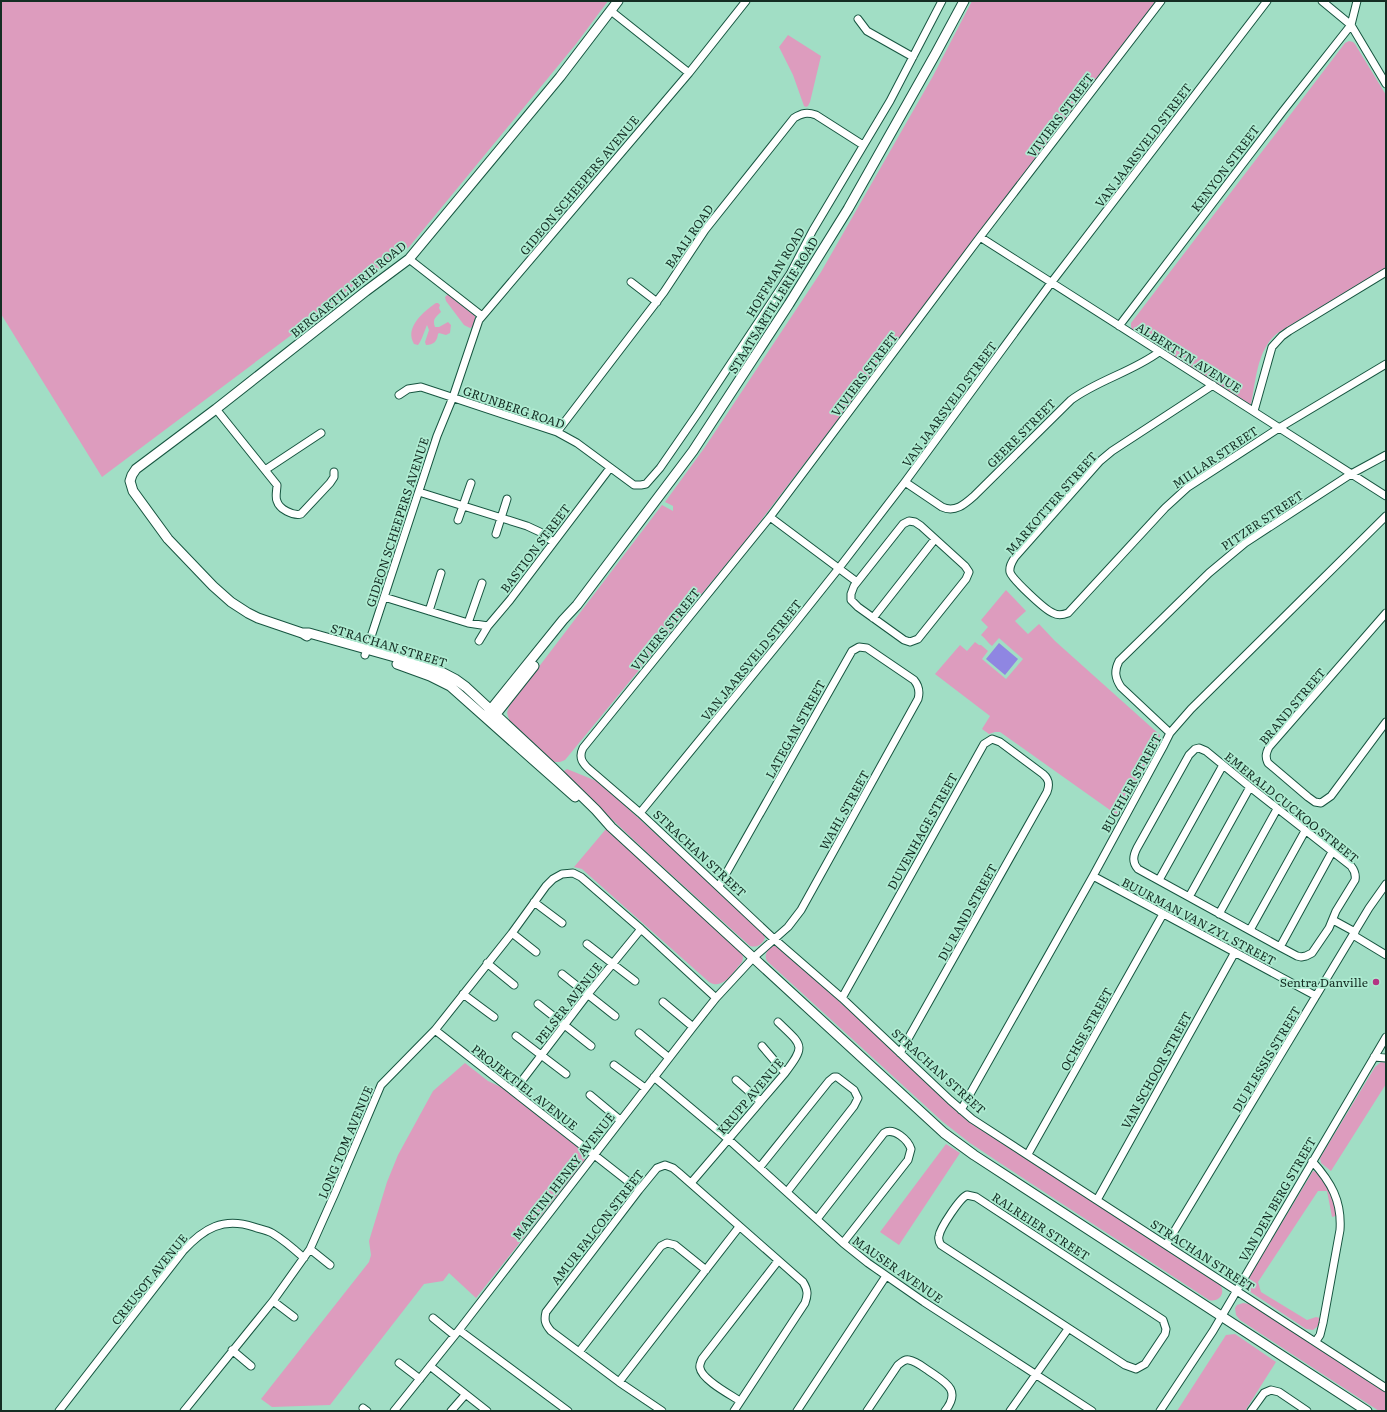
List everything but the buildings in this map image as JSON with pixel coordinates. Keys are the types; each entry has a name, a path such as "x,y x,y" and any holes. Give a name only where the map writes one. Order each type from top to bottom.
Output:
{"street":[{"name":"BERGARTILLERIE ROAD","path":"136,469 216,410 409,259 560,77 618,1"},
{"name":"GIDEON SCHEEPERS AVENUE","path":"365,652 437,436 453,397 474,333 482,316 689,73 746,1"},
{"name":"HOFFMAN ROAD","path":"647,482 660,468 698,413 790,274 863,145 890,101 942,1"},
{"name":"STAATSARTILLERIE ROAD","path":"491,715 562,620 577,604 693,451 781,317 848,209 964,1"},
{"name":"VIVIERS STREET","path":"581,756 582,748 770,517 980,237 1161,1"},
{"name":"VAN JAARSVELD STREET","path":"640,813 839,568 905,482 1051,283 1267,1"},
{"path":"1322,1 1351,25 1386,84"},
{"path":"1351,25 1357,1"},
{"path":"611,11 689,73"},
{"path":"858,19 867,31 913,57"},
{"name":"KENYON STREET","path":"1119,326 1283,111 1351,25"},
{"name":"BAAIJ ROAD","path":"557,432 657,302 705,230 794,118 800,114 809,113 816,115 863,145"},
{"name":"ALBERTYN AVENUE","path":"980,237 1386,496"},
{"path":"409,259 482,316"},
{"path":"1254,411 1270,354 1277,342 1289,331 1386,272"},
{"path":"631,282 657,302"},
{"name":"GEERE STREET","path":"905,482 942,507 949,509 957,508 974,496 1071,400 1083,392 1143,364 1159,352"},
{"name":"MILLAR STREET","path":"1064,615 1071,610 1176,496 1279,428 1386,364"},
{"name":"MARKOTTER STREET","path":"1064,615 1050,612 1015,579 1010,571 1010,567 1015,557 1100,461 1112,451 1213,385"},
{"path":"399,395 408,389 418,387 453,397"},
{"name":"GRUNBERG ROAD","path":"453,397 557,432 577,443 634,485 644,485 647,482"},
{"path":"216,410 277,485 276,501 284,510 297,516 301,514 330,483 334,477 334,472"},
{"path":"265,470 320,433"},
{"name":"PITZER STREET","path":"1170,733 1121,687 1115,672 1119,661 1228,556 1245,542 1352,474 1386,455"},
{"name":"BASTION STREET","path":"479,641 488,626 510,600 610,468"},
{"name":"STRACHAN STREET","path":"136,469 130,481 133,491 168,539 213,586 231,602 258,618 302,633 308,637 434,668 444,672 466,686 491,715 589,803 604,820 957,1144 1367,1411"},
{"path":"458,520 471,483"},
{"path":"419,492 536,530 553,542"},
{"path":"496,534 507,499"},
{"name":"BUCHLER STREET","path":"961,1110 1093,876 1170,733 1191,709 1386,516"},
{"path":"770,517 856,582"},
{"path":"906,522 915,522 965,566 969,572 966,579 922,634 914,641 910,642 904,640 873,618 851,600 852,589 856,582 906,522"},
{"path":"873,618 935,539"},
{"path":"429,611 441,573"},
{"path":"468,622 482,583"},
{"path":"384,597 468,622 488,626"},
{"name":"BRAND STREET","path":"1386,613 1267,752 1266,755 1268,763 1308,798 1315,802 1321,803 1331,796 1386,722"},
{"name":"LATEGAN STREET","path":"719,886 852,651 860,647 867,648 910,677 917,684"},
{"name":"WAHL STREET","path":"753,958 788,927 801,910 918,699 919,693 917,684"},
{"name":"DUVENHAGE STREET","path":"842,998 984,744 992,740 1000,742 1048,779"},
{"name":"EMERALD CUCKOO STREET","path":"1195,749 1203,749 1223,765 1351,866 1355,875 1355,880 1314,951 1309,955 1297,956 1280,947 1138,869 1134,862 1134,856 1189,755 1195,749"},
{"name":"STRACHAN STREET","path":"581,756 583,764 640,813 774,938 842,998 961,1110 986,1128 1236,1291 1316,1341 1386,1388"},
{"path":"1159,880 1223,765"},
{"name":"DU RAND STREET","path":"900,1053 1047,792 1049,787 1048,779"},
{"path":"1189,897 1250,787"},
{"path":"1220,914 1277,809"},
{"path":"1250,930 1305,831"},
{"path":"1280,947 1332,852"},
{"name":"LONG TOM AVENUE","path":"188,1410 232,1350 273,1301 310,1249 379,1089 435,1030 512,933 546,886 562,874 573,873 581,877 641,929"},
{"name":"BUURMAN VAN ZYL STREET","path":"1093,876 1316,996"},
{"name":"DU PLESSIS STREET","path":"1166,1245 1369,908 1386,884"},
{"path":"534,902 562,924"},
{"name":"OCHSE STREET","path":"1028,1154 1163,914"},
{"path":"1333,920 1386,955"},
{"path":"641,929 716,998"},
{"name":"PELSER AVENUE","path":"514,1092 588,994 641,929"},
{"path":"512,933 536,952"},
{"path":"587,944 635,981"},
{"name":"VAN SCHOOR STREET","path":"1097,1200 1234,952"},
{"name":"MARTINI HENRY AVENUE","path":"394,1411 668,1057 716,998 753,958"},
{"path":"487,963 514,985"},
{"path":"562,974 615,1016"},
{"path":"463,994 494,1017"},
{"path":"663,1002 693,1027"},
{"path":"538,1004 591,1046"},
{"name":"KRUPP AVENUE","path":"691,1183 798,1056 800,1048 793,1036 778,1022"},
{"name":"PROJEKTIEL AVENUE","path":"435,1030 639,1190"},
{"path":"639,1033 668,1057"},
{"path":"516,1036 566,1074"},
{"name":"VAN DEN BERG STREET","path":"1160,1411 1213,1330 1386,1037"},
{"path":"762,1046 785,1073"},
{"path":"1374,1057 1386,1058"},
{"path":"614,1065 645,1088"},
{"name":"MAUSER AVENUE","path":"654,1077 760,1167 843,1243 886,1276 1036,1374 1084,1409 1092,1411"},
{"path":"760,1167 829,1081 834,1077 837,1077 852,1088 856,1092 858,1098 854,1106 787,1192"},
{"path":"736,1080 760,1101"},
{"path":"590,1095 620,1120"},
{"path":"817,1219 884,1133 889,1131 896,1133 908,1143 911,1149 908,1160 843,1243"},
{"path":"1312,1161 1332,1186 1341,1221 1323,1323 1320,1335 1316,1341"},
{"name":"AMUR FALCON STREET","path":"662,1411 619,1382 551,1331 546,1325 544,1319 546,1312 639,1190 657,1168 665,1165 673,1168 691,1183 803,1282 807,1289 808,1296 805,1303 734,1411"},
{"name":"RALREIER STREET","path":"971,1195 976,1197 1153,1312 1163,1320 1166,1329 1165,1334 1145,1364 1136,1369 1125,1365 1068,1329 941,1245 939,1241 939,1234 958,1202 964,1196 971,1195"},
{"name":"CREUSOT AVENUE","path":"59,1411 183,1251 192,1241 205,1231 220,1224 228,1223 251,1226 271,1232 304,1258"},
{"path":"619,1382 739,1227"},
{"path":"579,1352 661,1246 667,1244 674,1245 706,1270"},
{"path":"310,1249 330,1265"},
{"path":"740,1401 708,1379 702,1373 700,1364 702,1359 778,1261"},
{"path":"798,1411 886,1276"},
{"path":"273,1301 294,1317"},
{"path":"433,1318 456,1332 568,1411"},
{"path":"1010,1411 1068,1329"},
{"path":"232,1350 251,1366"},
{"path":"867,1411 898,1365 902,1361 908,1360 916,1362 950,1386 952,1395 947,1409 956,1411"},
{"path":"400,1363 420,1379"},
{"path":"430,1366 487,1411"},
{"path":"1251,1411 1262,1396 1269,1390 1278,1392 1307,1411"},
{"path":"451,1411 465,1395"}],"shaded area":[{"path":"1,1 608,1 576,44 409,247 102,477 1,314"},
{"path":"972,1 1157,1 746,540 565,760 553,762 510,722 507,713 509,706 662,505 673,511 673,506 665,502 705,447 821,272 933,76"},
{"path":"788,35 821,56 810,102 806,107 804,106 793,75 779,47"},
{"path":"1349,41 1355,44 1386,95 1386,268 1279,332 1272,339 1266,347 1259,365 1251,405 1133,331 1131,323 1345,43"},
{"path":"448,294 475,316 472,327 470,328 464,325 446,301 445,297"},
{"path":"436,303 440,305 439,308 441,312 434,320 435,327 439,327 448,322 451,325 450,333 446,335 439,333 435,342 426,345 425,342 429,330 427,325 418,345 414,344 412,338 413,326 421,315"},
{"path":"1006,590 1026,611 1015,621 1028,634 1039,624 1055,641 1160,735 1160,744 1117,815 1000,732 989,734 982,729 990,716 935,674 960,645 967,651 975,642 988,651 982,659 1006,679 1023,659 999,638 992,646 981,635 988,627 981,620"},
{"path":"999,643 1018,659 1005,675 986,659"},
{"path":"567,769 599,782 763,932 765,938 762,942 757,946 750,946 654,859 564,774 564,771"},
{"path":"606,829 742,952 742,962 728,979 719,984 709,982 582,869 574,867"},
{"path":"776,945 779,946 960,1112 1219,1284 1222,1290 1221,1296 1213,1301 1209,1300 970,1143 943,1122 767,961 767,951"},
{"path":"1381,1062 1386,1063 1386,1084 1331,1171 1321,1163 1320,1158 1375,1067"},
{"path":"465,1063 488,1081 505,1089 585,1151 585,1160 476,1298 449,1273 443,1281 424,1284 330,1405 272,1407 261,1399 369,1262 371,1255 369,1241 387,1182 398,1155 433,1091"},
{"path":"946,1144 960,1153 899,1245 880,1232"},
{"path":"1313,1171 1319,1173 1327,1183 1339,1215 1332,1217 1327,1191 1318,1191 1258,1282 1261,1292 1307,1320 1316,1317 1320,1318 1318,1326 1313,1330 1306,1329 1246,1289 1245,1284"},
{"path":"1243,1303 1250,1304 1386,1392 1386,1411 1379,1411 1240,1320 1236,1315 1235,1308 1237,1305"},
{"path":"1235,1334 1276,1362 1245,1411 1177,1411 1226,1335"}],"place":[{"name":"Sentra Danville","path":"1376,982"}]}
